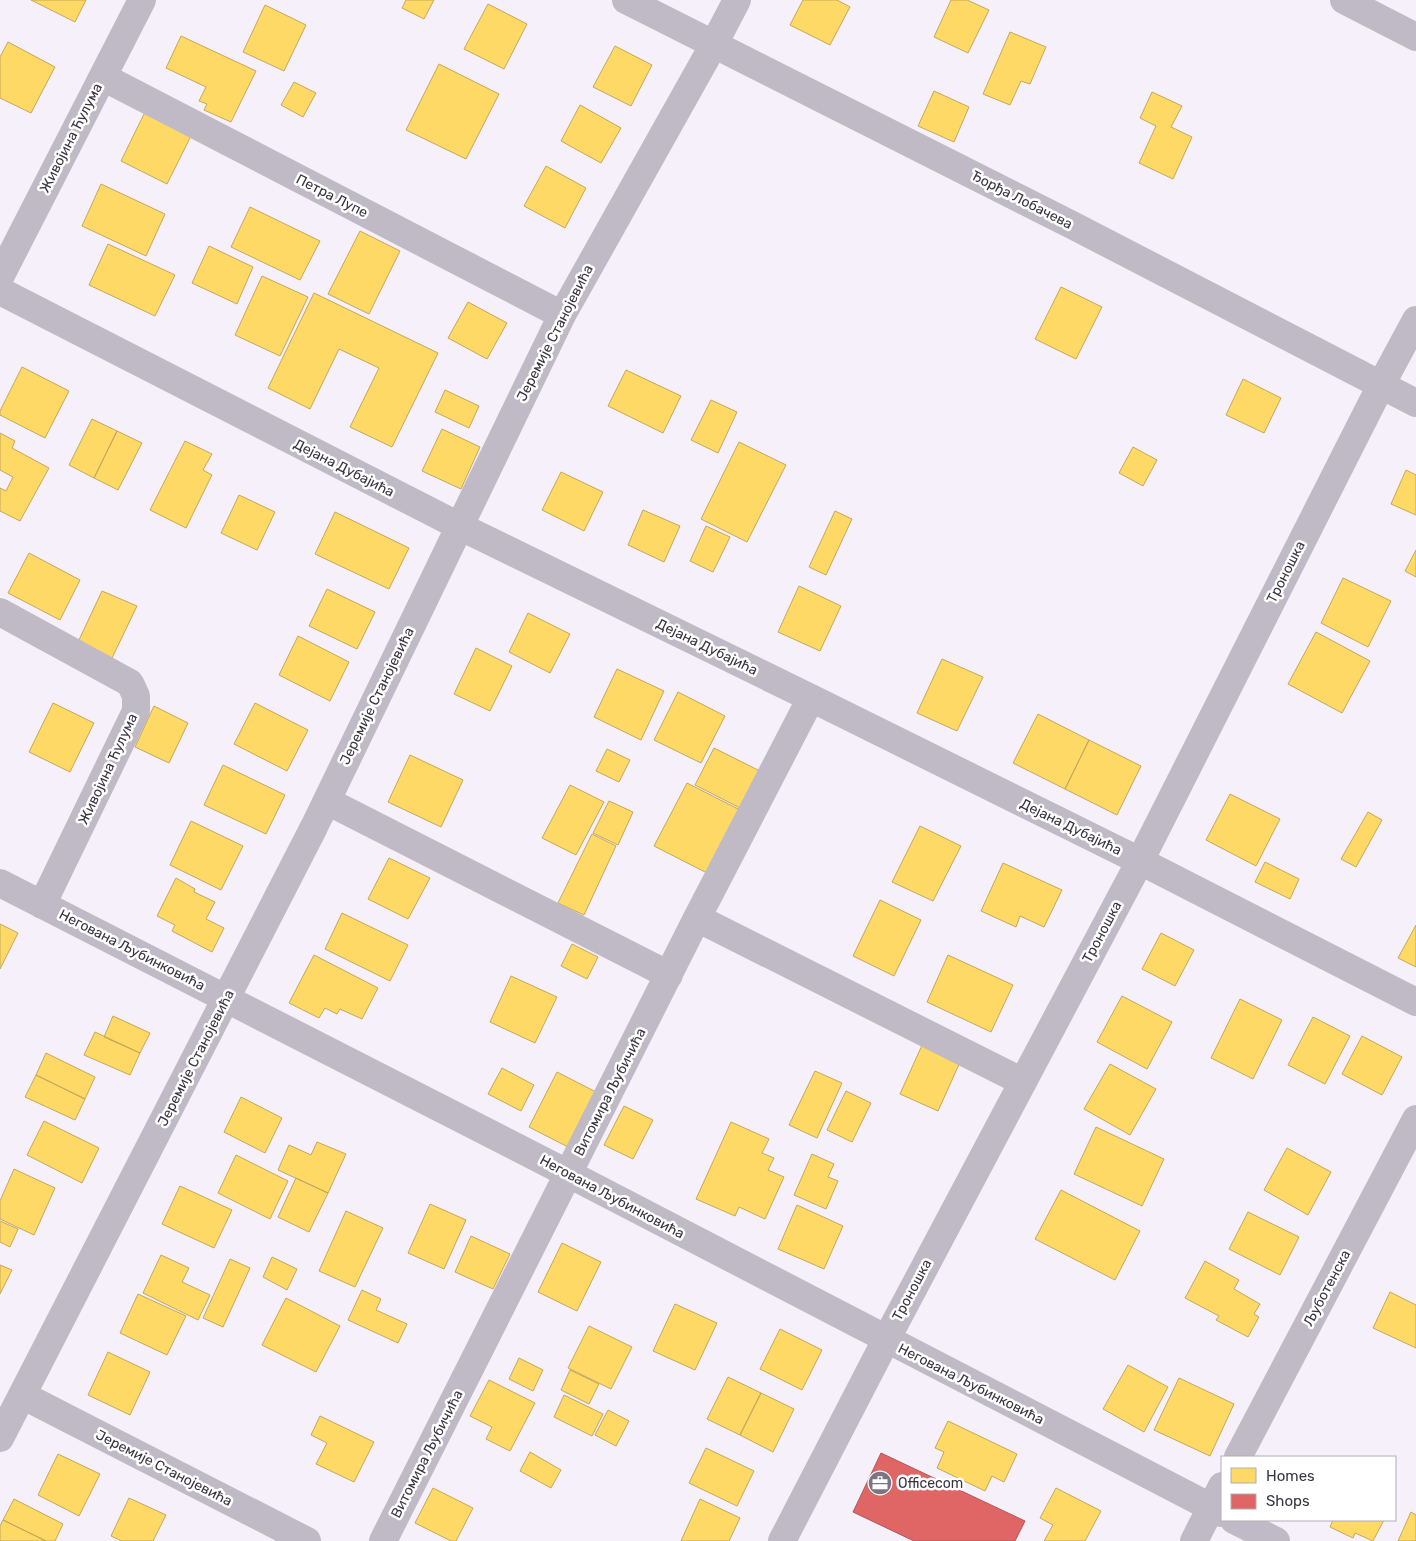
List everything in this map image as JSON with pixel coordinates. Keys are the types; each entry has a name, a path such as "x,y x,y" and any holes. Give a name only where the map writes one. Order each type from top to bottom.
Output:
{"street":[{"name":"Живојина Ћулума","path":"0,277 142,0"},
{"name":"Ђорђа Лобачева","path":"626,0 1074,226 1416,403"},
{"name":"Јеремије Станојевића","path":"0,1438 327,801 562,315 737,0"},
{"path":"1344,0 1416,37"},
{"name":"Петра Лупе","path":"102,77 562,315"},
{"name":"Дејана Дубајића","path":"0,291 459,526 1140,861 1416,1002"},
{"name":"Троношка","path":"782,1541 886,1340 1140,861 1381,385 1416,320"},
{"name":"Живојина Ћулума","path":"0,612 130,683 136,696 136,710 42,905"},
{"name":"Витомира Љубичића","path":"384,1541 697,918 811,698"},
{"path":"327,801 669,975"},
{"name":"Негована Љубинковића","path":"0,883 569,1174 886,1340 1221,1507"},
{"path":"697,918 1023,1082"},
{"name":"Љуботенска","path":"1239,1456 1416,1119"},
{"name":"Јеремије Станојевића","path":"22,1395 307,1541"},
{"path":"1194,1541 1221,1508"},
{"name":"Негована Љубинковића","path":"1244,1521 1276,1541"}],"building: Homes":[{"path":"31,0 86,0 75,22"},
{"path":"406,0 434,0 424,19 402,8"},
{"path":"803,0 837,0 850,7 830,45 790,25"},
{"path":"951,0 967,0 989,10 968,53 934,37"},
{"path":"488,4 527,24 504,69 464,49"},
{"path":"265,5 306,25 284,71 243,52"},
{"path":"1010,32 1046,47 1030,84 1021,81 1010,105 983,94"},
{"path":"181,36 256,71 231,122 204,110 207,104 199,101 206,87 166,68"},
{"path":"8,42 55,67 31,113 0,98 0,57"},
{"path":"615,46 652,65 631,106 593,87"},
{"path":"439,64 499,94 466,159 406,130"},
{"path":"294,82 316,93 303,117 281,105"},
{"path":"934,91 969,107 954,142 918,126"},
{"path":"1152,92 1182,106 1171,127 1192,137 1173,179 1139,163 1156,126 1140,118"},
{"path":"580,105 621,128 601,163 561,141"},
{"path":"145,112 192,134 167,184 121,161"},
{"path":"546,166 586,188 565,228 524,206"},
{"path":"101,184 165,214 146,256 82,226"},
{"path":"250,207 320,241 300,280 231,247"},
{"path":"360,231 400,251 369,314 328,294"},
{"path":"108,244 175,275 155,316 89,285"},
{"path":"209,246 253,267 237,304 192,283"},
{"path":"262,276 308,297 280,356 235,335"},
{"path":"1061,287 1102,307 1076,359 1035,339"},
{"path":"314,293 438,353 392,447 350,427 379,368 339,349 310,409 268,388"},
{"path":"468,302 507,323 487,359 448,338"},
{"path":"22,367 69,391 45,438 0,415 0,411"},
{"path":"626,370 681,396 663,433 608,406"},
{"path":"1243,379 1281,398 1264,433 1226,415"},
{"path":"445,390 479,406 469,428 435,412"},
{"path":"711,400 737,412 718,453 691,440"},
{"path":"92,419 117,431 94,478 69,465"},
{"path":"442,429 480,447 461,489 422,471"},
{"path":"117,431 142,443 118,490 94,478"},
{"path":"0,433 15,441 12,448 49,468 20,521 0,511 0,488 6,491 13,477 0,470"},
{"path":"185,441 212,454 203,470 212,475 186,528 150,510"},
{"path":"739,442 786,465 747,542 701,519"},
{"path":"1133,447 1157,460 1143,486 1119,473"},
{"path":"1406,470 1416,475 1416,515 1391,504"},
{"path":"561,472 603,492 584,531 542,510"},
{"path":"239,495 275,512 257,550 221,533"},
{"path":"643,510 680,526 664,562 628,545"},
{"path":"835,511 852,519 826,575 809,567"},
{"path":"335,512 409,548 389,589 315,554"},
{"path":"706,526 730,537 713,572 690,561"},
{"path":"1416,550 1416,577 1405,571"},
{"path":"29,553 80,580 60,620 8,593"},
{"path":"1343,578 1391,601 1368,647 1321,623"},
{"path":"799,586 841,606 820,651 778,632"},
{"path":"327,589 375,612 357,649 309,626"},
{"path":"102,591 137,606 112,658 78,642"},
{"path":"528,613 570,634 550,673 509,652"},
{"path":"1316,632 1370,661 1342,713 1288,684"},
{"path":"298,636 349,662 330,701 279,675"},
{"path":"476,648 512,666 490,711 454,694"},
{"path":"942,659 983,677 957,731 917,713"},
{"path":"617,669 664,691 641,740 594,717"},
{"path":"678,692 725,716 701,763 654,740"},
{"path":"53,703 94,723 70,772 29,752"},
{"path":"255,703 308,730 287,771 234,744"},
{"path":"154,706 188,723 169,763 135,747"},
{"path":"1038,714 1089,740 1065,789 1013,763"},
{"path":"1089,740 1141,766 1117,815 1065,789"},
{"path":"714,748 762,772 742,809 695,785"},
{"path":"607,749 630,760 619,782 596,771"},
{"path":"410,755 463,780 441,827 388,802"},
{"path":"223,765 285,795 266,834 204,805"},
{"path":"687,783 742,811 709,874 654,846"},
{"path":"570,785 604,802 576,855 542,838"},
{"path":"1230,794 1280,819 1256,866 1206,840"},
{"path":"609,801 633,812 618,845 593,833"},
{"path":"1368,812 1382,820 1356,867 1341,859"},
{"path":"191,821 243,846 221,890 170,865"},
{"path":"920,826 961,846 933,901 892,882"},
{"path":"592,834 616,846 584,915 558,903"},
{"path":"389,858 430,878 408,919 368,899"},
{"path":"1265,862 1299,879 1290,899 1255,882"},
{"path":"1003,863 1062,890 1044,927 1020,916 1016,927 981,911"},
{"path":"176,878 195,889 194,892 215,902 206,919 224,928 212,952 172,931 175,925 157,916"},
{"path":"880,900 921,920 894,976 853,956"},
{"path":"342,913 408,945 390,981 325,949"},
{"path":"0,924 18,933 0,969"},
{"path":"1416,925 1416,967 1398,958"},
{"path":"1161,933 1194,950 1175,986 1142,969"},
{"path":"572,944 598,957 587,979 561,966"},
{"path":"314,955 378,988 362,1019 340,1009 337,1014 325,1008 319,1018 289,1003"},
{"path":"948,955 1013,985 991,1032 927,1002"},
{"path":"511,976 557,997 535,1043 490,1022"},
{"path":"1122,996 1172,1022 1147,1069 1097,1042"},
{"path":"1240,999 1282,1020 1253,1079 1211,1058"},
{"path":"113,1016 150,1033 140,1053 104,1037"},
{"path":"1313,1017 1350,1036 1325,1084 1288,1065"},
{"path":"95,1032 140,1053 130,1075 84,1055"},
{"path":"1362,1036 1402,1057 1382,1095 1342,1074"},
{"path":"923,1043 961,1060 938,1111 900,1094"},
{"path":"46,1053 95,1077 85,1099 36,1075"},
{"path":"1110,1064 1156,1089 1130,1135 1084,1109"},
{"path":"502,1068 534,1085 521,1111 488,1094"},
{"path":"815,1071 842,1083 817,1138 789,1125"},
{"path":"557,1072 598,1093 570,1148 529,1127"},
{"path":"36,1075 85,1099 75,1120 25,1097"},
{"path":"846,1091 871,1103 852,1142 827,1130"},
{"path":"241,1097 282,1118 265,1153 224,1132"},
{"path":"624,1106 653,1120 633,1159 604,1145"},
{"path":"44,1121 99,1148 82,1183 27,1155"},
{"path":"731,1122 769,1139 762,1153 774,1158 768,1170 784,1177 765,1219 739,1207 735,1216 696,1199"},
{"path":"1096,1127 1164,1159 1142,1206 1074,1174"},
{"path":"317,1142 346,1154 328,1193 278,1170 289,1145 311,1155"},
{"path":"1287,1148 1331,1172 1308,1215 1264,1190"},
{"path":"812,1154 834,1164 828,1177 838,1181 826,1209 794,1195"},
{"path":"236,1155 288,1181 270,1219 218,1193"},
{"path":"14,1169 55,1188 34,1235 0,1219 0,1201"},
{"path":"296,1178 328,1193 309,1232 278,1217"},
{"path":"180,1186 232,1210 214,1248 162,1224"},
{"path":"1061,1190 1140,1231 1115,1280 1035,1239"},
{"path":"430,1204 466,1220 444,1269 408,1253"},
{"path":"797,1205 843,1226 824,1269 778,1249"},
{"path":"346,1211 383,1228 355,1287 319,1271"},
{"path":"1248,1212 1299,1237 1280,1275 1229,1249"},
{"path":"0,1221 18,1229 10,1247 0,1242"},
{"path":"471,1236 510,1254 493,1289 455,1272"},
{"path":"562,1243 601,1262 577,1311 538,1292"},
{"path":"161,1255 189,1268 182,1282 210,1295 198,1320 143,1293"},
{"path":"272,1257 297,1269 287,1290 263,1277"},
{"path":"230,1259 250,1268 223,1327 203,1318"},
{"path":"1205,1261 1239,1280 1234,1289 1260,1304 1254,1314 1259,1317 1248,1337 1216,1320 1219,1316 1185,1298"},
{"path":"0,1265 12,1270 0,1294"},
{"path":"362,1290 381,1299 376,1310 407,1324 398,1343 348,1320"},
{"path":"1390,1292 1416,1305 1416,1348 1373,1328"},
{"path":"138,1294 186,1316 167,1355 120,1333"},
{"path":"286,1298 340,1326 316,1372 262,1345"},
{"path":"675,1304 717,1323 695,1370 653,1351"},
{"path":"589,1326 632,1347 611,1389 568,1368"},
{"path":"780,1329 822,1350 802,1390 760,1369"},
{"path":"108,1352 150,1372 130,1415 88,1395"},
{"path":"519,1358 543,1370 533,1391 509,1379"},
{"path":"1128,1365 1168,1387 1144,1432 1103,1409"},
{"path":"570,1370 599,1384 589,1404 561,1390"},
{"path":"728,1377 761,1393 740,1435 707,1419"},
{"path":"1179,1378 1234,1404 1210,1456 1154,1430"},
{"path":"489,1380 535,1403 510,1451 486,1439 492,1427 470,1416"},
{"path":"761,1393 794,1409 773,1452 740,1435"},
{"path":"564,1395 603,1414 592,1436 554,1417"},
{"path":"608,1410 629,1421 616,1446 595,1435"},
{"path":"320,1416 374,1442 354,1482 316,1464 327,1443 311,1435"},
{"path":"948,1421 1017,1454 1004,1482 992,1476 985,1491 937,1468 944,1452 935,1448"},
{"path":"706,1448 754,1471 737,1506 689,1483"},
{"path":"530,1452 561,1470 551,1488 520,1471"},
{"path":"58,1454 100,1474 79,1516 38,1495"},
{"path":"433,1488 473,1508 456,1541 451,1541 415,1523"},
{"path":"1056,1488 1101,1511 1085,1541 1044,1541 1053,1525 1040,1518"},
{"path":"129,1498 166,1515 153,1541 122,1541 111,1536"},
{"path":"14,1499 63,1524 55,1541 46,1541 3,1520"},
{"path":"700,1499 740,1518 729,1541 681,1541"},
{"path":"1411,1512 1416,1515 1416,1541 1398,1541"},
{"path":"3,1520 46,1541 0,1541 0,1526"},
{"path":"1333,1521 1383,1521 1373,1541 1355,1533 1353,1538 1330,1527"}],"building: Shops":[{"path":"881,1453 1025,1521 1015,1541 914,1541 853,1512"}],"place":[{"name":"Officecom","path":"880,1483"}]}
